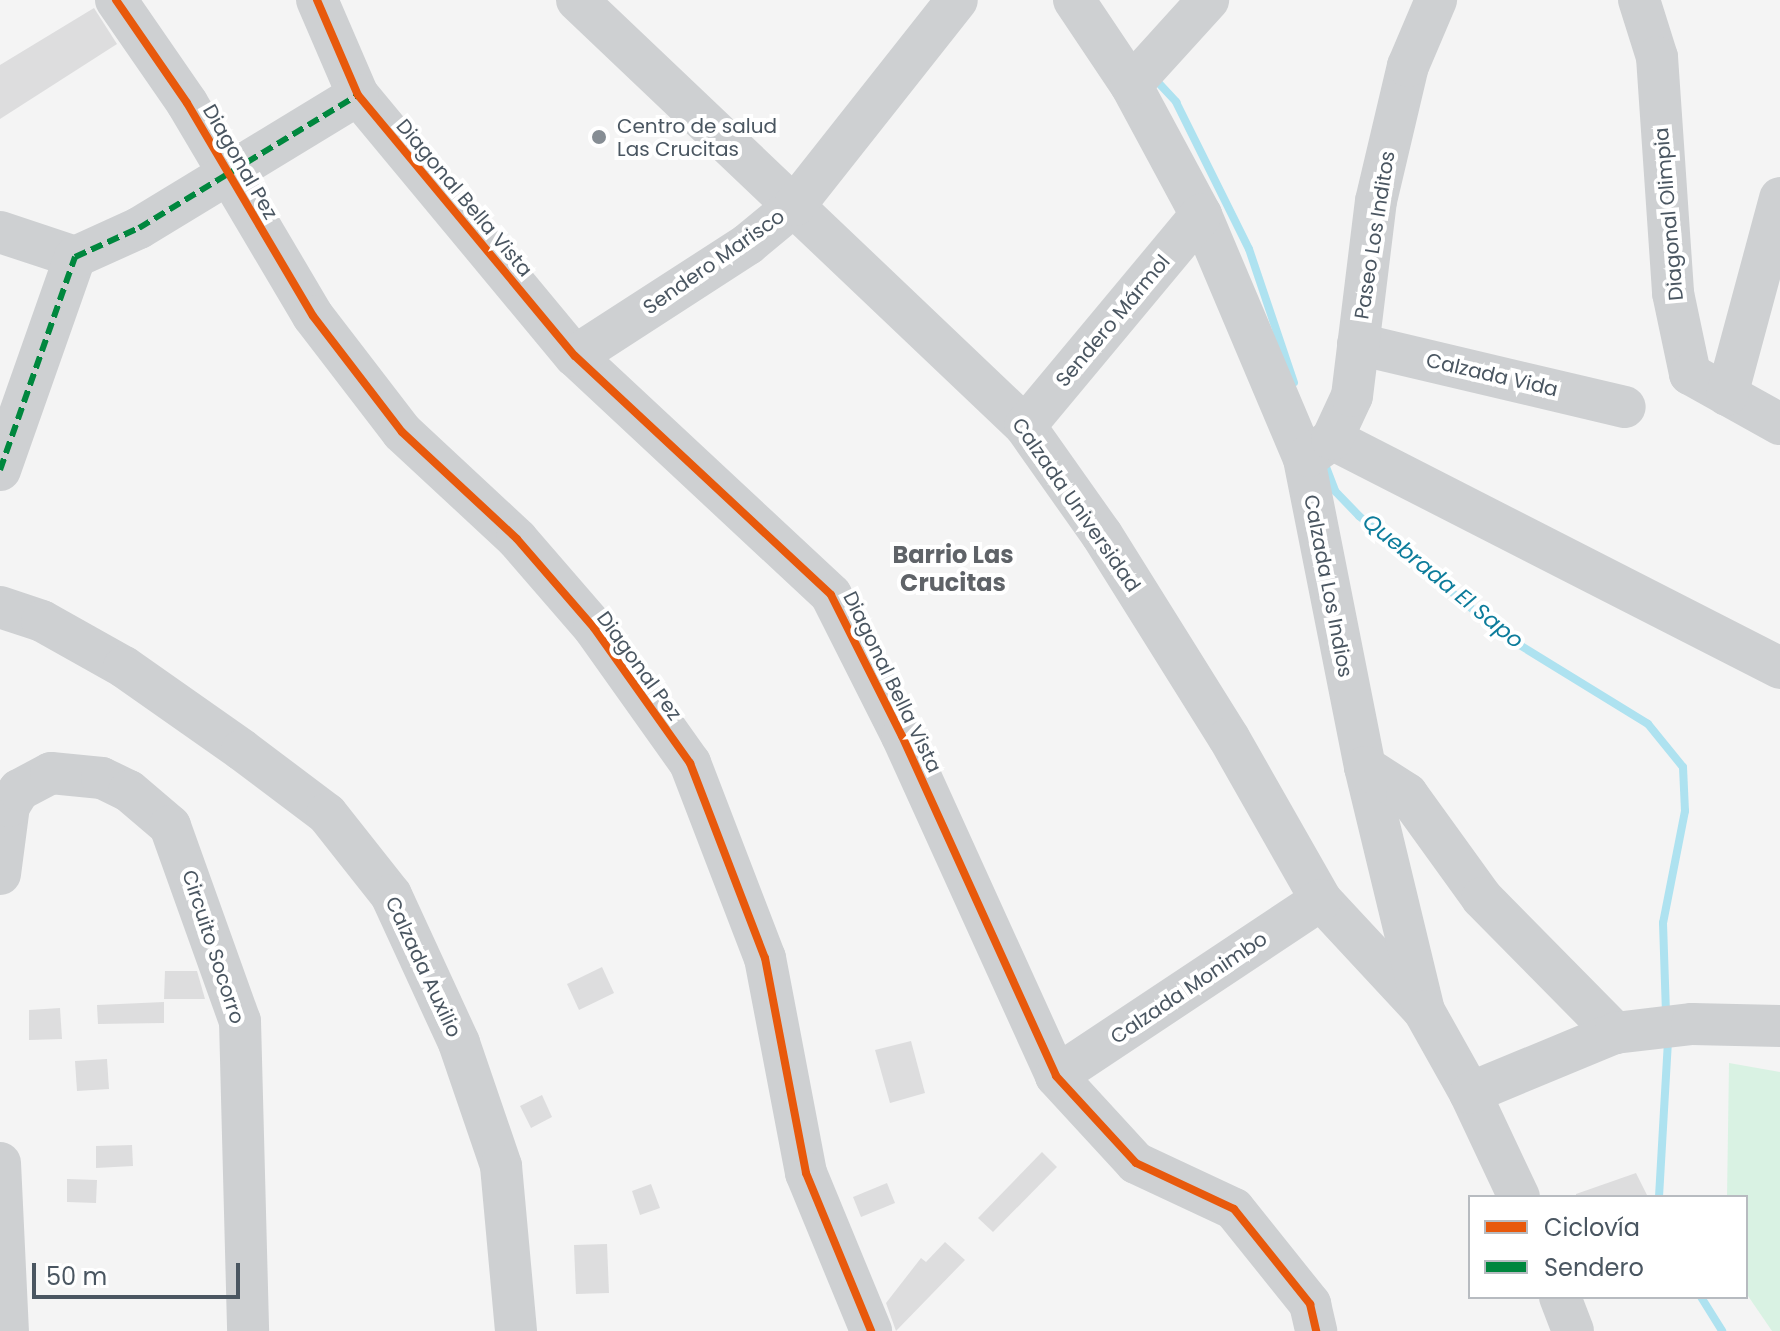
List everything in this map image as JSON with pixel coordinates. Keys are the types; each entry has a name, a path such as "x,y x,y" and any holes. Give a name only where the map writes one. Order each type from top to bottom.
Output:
{"street":[{"name":"Diagonal Pez","path":"116,0 187,103 313,316 402,432 517,539 585,618 690,763 765,958 806,1173 871,1331"},
{"name":"Diagonal Bella Vista","path":"317,0 358,95 575,356 831,595 902,736 1056,1076 1136,1163 1234,1209 1310,1304 1316,1331"},
{"name":"Calzada Universidad","path":"577,0 1025,426 1169,643 1321,900 1424,1011"},
{"name":"Sendero Marisco","path":"575,356 748,244 795,205 957,0"},
{"name":"Calzada Los Indios","path":"1074,0 1146,68 1201,215 1318,449 1365,767 1424,1011 1470,1093 1518,1195"},
{"path":"1146,68 1208,0"},
{"name":"Paseo Los Inditos","path":"1318,449 1352,396 1380,186 1408,66 1436,0"},
{"name":"Diagonal Olimpia","path":"1639,0 1657,57 1673,293 1690,374 1780,424"},
{"path":"0,232 75,257 139,228 230,176 358,95"},
{"path":"1727,395 1775,244 1780,198"},
{"name":"Sendero Mármol","path":"1025,426 1201,215"},
{"path":"0,470 75,257"},
{"name":"Calzada Vida","path":"1358,344 1625,407"},
{"path":"1318,449 1780,668"},
{"name":"Calzada Auxilio","path":"0,607 42,621 124,667 242,750 327,814 391,895 459,1043 501,1166 516,1331"},
{"path":"1365,767 1407,794 1482,898 1615,1033"},
{"name":"Circuito Socorro","path":"0,874 9,806 19,790 51,773 102,778 129,791 170,826 240,1021 248,1331"},
{"name":"Calzada Monimbo","path":"1056,1076 1321,900"},
{"path":"1470,1093 1615,1033 1777,1014"},
{"path":"0,1163 8,1331"},
{"path":"1561,1299 1573,1331"}],"green space":[{"path":"1729,1063 1780,1072 1780,1331 1772,1331 1748,1296 1748,1195 1727,1195"}],"building":[{"path":"94,8 117,44 0,119 0,65"},
{"path":"602,967 614,993 579,1010 567,984"},
{"path":"165,971 197,971 205,999 164,999"},
{"path":"164,1002 164,1023 98,1024 97,1005"},
{"path":"60,1008 62,1039 29,1040 29,1010"},
{"path":"911,1041 925,1093 890,1103 875,1050"},
{"path":"107,1059 109,1089 77,1091 75,1061"},
{"path":"542,1095 552,1117 531,1128 520,1106"},
{"path":"132,1145 133,1166 96,1168 96,1146"},
{"path":"1042,1152 1057,1167 993,1232 978,1218"},
{"path":"1636,1173 1647,1195 1576,1195"},
{"path":"67,1179 97,1180 96,1203 67,1202"},
{"path":"887,1183 895,1203 861,1217 853,1197"},
{"path":"651,1184 660,1208 640,1215 632,1191"},
{"path":"945,1242 965,1260 896,1331 886,1303 921,1258 926,1262"},
{"path":"607,1244 609,1293 576,1294 574,1245"}],"waterway":[{"name":"Quebrada El Sapo","path":"1154,78 1176,102 1249,249 1294,383"},
{"name":"Quebrada El Sapo","path":"1326,467 1335,491 1359,516 1505,636 1648,724 1683,767 1685,811 1663,923 1666,1014"},
{"name":"Quebrada El Sapo","path":"1659,1195 1668,1040"},
{"name":"Quebrada El Sapo","path":"1702,1299 1722,1331"}],"marked path":[{"path":"0,470 75,257 139,228 358,95"}],"cycle path":[{"path":"116,0 187,103 313,316 402,432 517,539 594,628 690,763 765,958 806,1173 871,1331"},
{"path":"317,0 358,95 575,356 831,595 902,736 1056,1076 1136,1163 1234,1209 1310,1304 1316,1331"}],"place":[{"name":"Centro de salud Las Crucitas","path":"599,137"}],"district":[{"name":"Barrio Las Crucitas","path":"953,569"}]}
